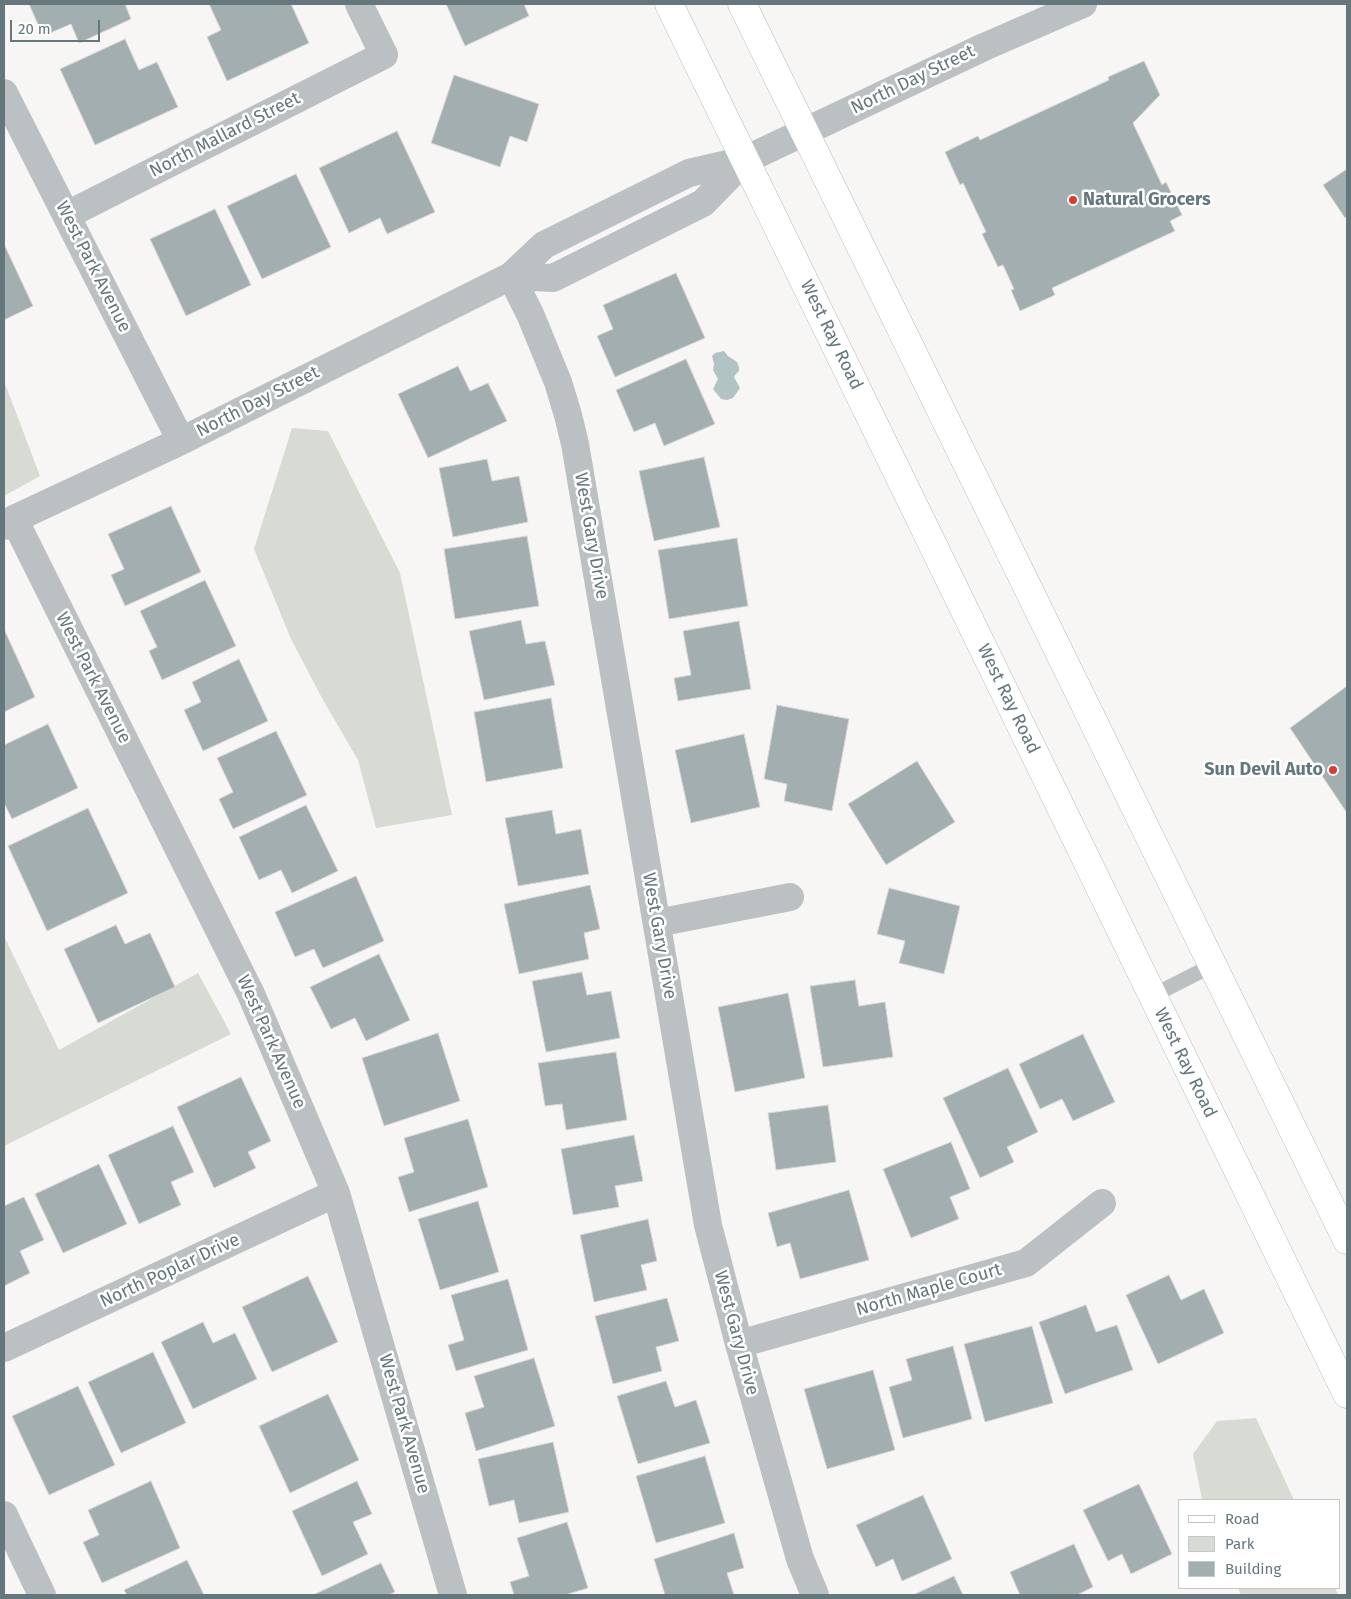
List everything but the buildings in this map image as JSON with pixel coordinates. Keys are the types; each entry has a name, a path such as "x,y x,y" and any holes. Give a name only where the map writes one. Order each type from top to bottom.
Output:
{"main road":[{"name":"West Ray Road","path":"669,4 1347,1394"},
{"path":"742,4 1347,1240"}],"street":[{"name":"North Mallard Street","path":"67,215 384,55 359,4"},
{"name":"North Day Street","path":"9,522 181,441 511,276 553,278 703,203 745,160 984,47 1083,4"},
{"name":"West Park Avenue","path":"4,93 181,441"},
{"name":"West Gary Drive","path":"511,276 530,314 558,382 575,444 708,1225 739,1344 800,1559 815,1595"},
{"name":"West Park Avenue","path":"9,522 251,994 336,1193 453,1595"},
{"path":"657,923 790,897"},
{"name":"North Poplar Drive","path":"4,1348 336,1193"},
{"name":"North Maple Court","path":"739,1344 1026,1263 1102,1203"},
{"path":"4,1515 42,1595"}],"lane":[{"path":"1152,996 1213,965"}],"green space":[{"path":"4,381 40,476 4,496"},
{"path":"292,428 328,431 400,573 452,815 376,828 358,760 323,700 291,639 254,549"},
{"path":"4,936 59,1050 198,973 231,1034 4,1146"},
{"path":"1256,1418 1294,1499 1202,1499 1193,1454 1217,1421"},
{"path":"1238,1589 1335,1589 1338,1595 1241,1595"}],"shaded area":[{"path":"724,351 737,362 739,367 739,371 734,377 740,388 733,398 727,400 721,399 713,389 718,379 713,370 712,356 715,353"}],"place":[{"name":"Natural Grocers","path":"1073,200"},
{"name":"Sun Devil Auto","path":"1333,770"}]}
